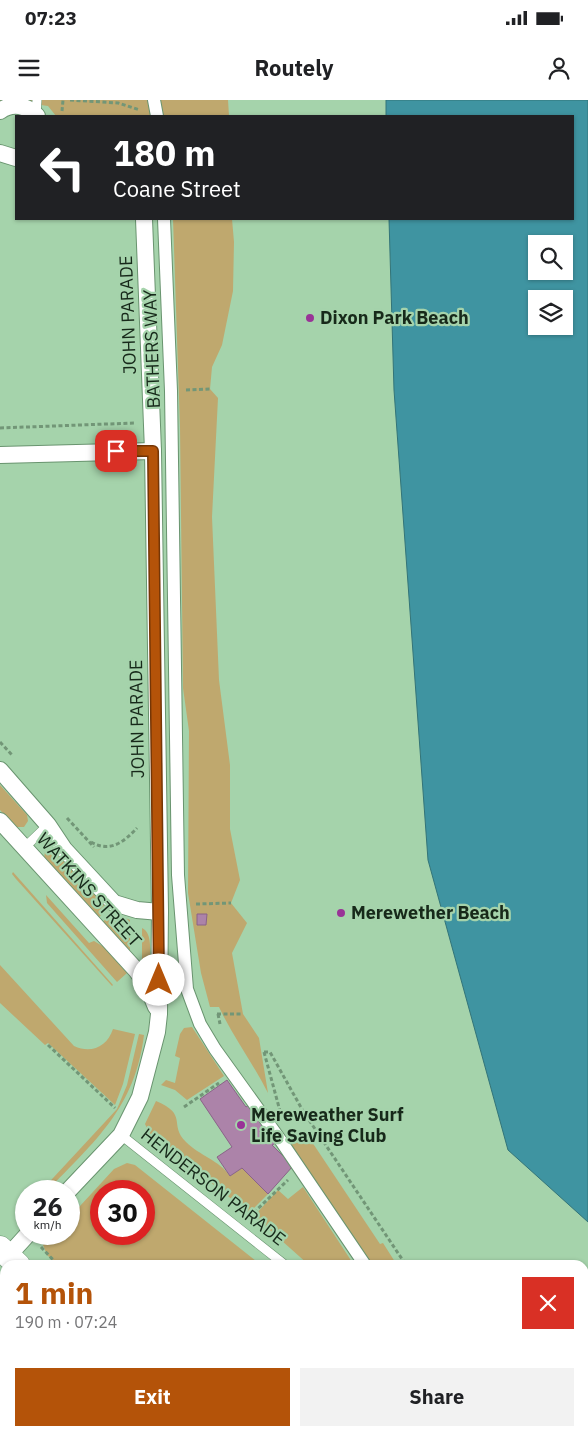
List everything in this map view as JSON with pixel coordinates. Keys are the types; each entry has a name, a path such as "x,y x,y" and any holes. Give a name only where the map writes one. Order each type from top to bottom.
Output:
{"street":[{"path":"154,100 157,115"},
{"path":"3,108 17,106 37,110"},
{"path":"0,153 15,158"},
{"name":"JOHN PARADE","path":"78,1180 121,1135 140,1097 157,1032 159,1014 160,912 153,451 144,220"},
{"name":"BATHERS WAY","path":"164,220 171,391 178,875 186,989 215,1049 281,1140 362,1260"},
{"path":"0,455 153,451"},
{"name":"WATKINS STREET","path":"0,770 48,825 64,849 114,903 137,910 160,912"},
{"name":"WATKINS STREET","path":"0,821 136,970 147,985 159,1014"},
{"path":"9,1256 18,1245"}],"lane":[{"path":"24,848 48,825"},
{"name":"HENDERSON PARADE","path":"121,1135 279,1260"}],"path":[{"path":"62,111 63,100"},
{"path":"70,100 118,103 144,112"},
{"path":"192,390 210,389"},
{"path":"0,428 152,424"},
{"path":"86,839 98,846 112,847 127,838 137,828"},
{"path":"188,904 231,903"},
{"path":"209,1014 243,1014"},
{"path":"48,1045 116,1108"},
{"path":"281,1140 284,1125 264,1052 270,1052 303,1111 403,1260"},
{"path":"184,1107 232,1074"},
{"path":"249,1217 294,1174"},
{"path":"41,1246 54,1260"}],"shaded area":[{"path":"6,100 228,100 229,115 55,115 48,106"},
{"path":"173,220 232,220 234,242 233,291 222,345 212,367 210,389 218,398 212,517 219,680 230,765 230,829 240,880 231,903 247,923 232,953 243,1014 259,1038 268,1093 219,1007 210,1007 201,973 188,893 189,731 183,688 180,427"},
{"path":"0,785 27,815 28,821 24,827 15,827 0,810"},
{"path":"52,849 56,850 109,908 97,919 44,858 45,852"},
{"path":"13,872 112,986 16,879 12,874"},
{"path":"46,895 89,943 94,941 104,947 127,973 117,982 47,903"},
{"path":"112,912 130,920 130,953 101,924"},
{"path":"142,928 146,931 150,940 150,970 147,973 142,970"},
{"path":"0,965 74,1046 86,1049 98,1047 107,1040 113,1029 135,1034 123,1084 115,1105 48,1043 45,1045 0,1003"},
{"path":"192,1027 224,1076 187,1100 175,1090 161,1085 166,1080 175,1083 180,1058 175,1056 180,1034 184,1028"},
{"path":"139,1034 144,1035 132,1083 110,1122 58,1180 51,1180 117,1109 127,1085"},
{"path":"156,1101 172,1111 177,1120 181,1136 191,1147 220,1166 230,1176 242,1168 268,1194 249,1213 150,1134 145,1124"},
{"path":"304,1130 380,1244 383,1243 394,1260 366,1260 290,1144 290,1141"},
{"path":"127,1163 135,1165 154,1180 104,1180 114,1169"},
{"path":"155,1181 255,1260 52,1260 47,1255 43,1245 80,1245 80,1206 90,1195 90,1245 155,1245"},
{"path":"303,1187 351,1260 303,1260 254,1216 278,1190 288,1199"}],"water":[{"path":"386,100 588,100 588,1222 508,1150 428,860 394,390 389,220 574,220 574,115 386,115"}],"building":[{"path":"197,914 207,914 206,925 197,925"},
{"name":"Mereweather Surf Life Saving Club","path":"227,1080 246,1107 250,1104 276,1143 272,1145 293,1166 268,1194 242,1168 230,1176 217,1157 232,1147 200,1099"}],"place":[{"name":"Dixon Park Beach","path":"310,318"},
{"name":"Merewether Beach","path":"341,913"},
{"name":"Mereweather Surf Life Saving Club","path":"241,1125"}],"route":[{"path":"116,451 153,451 160,910 159,980"}]}
